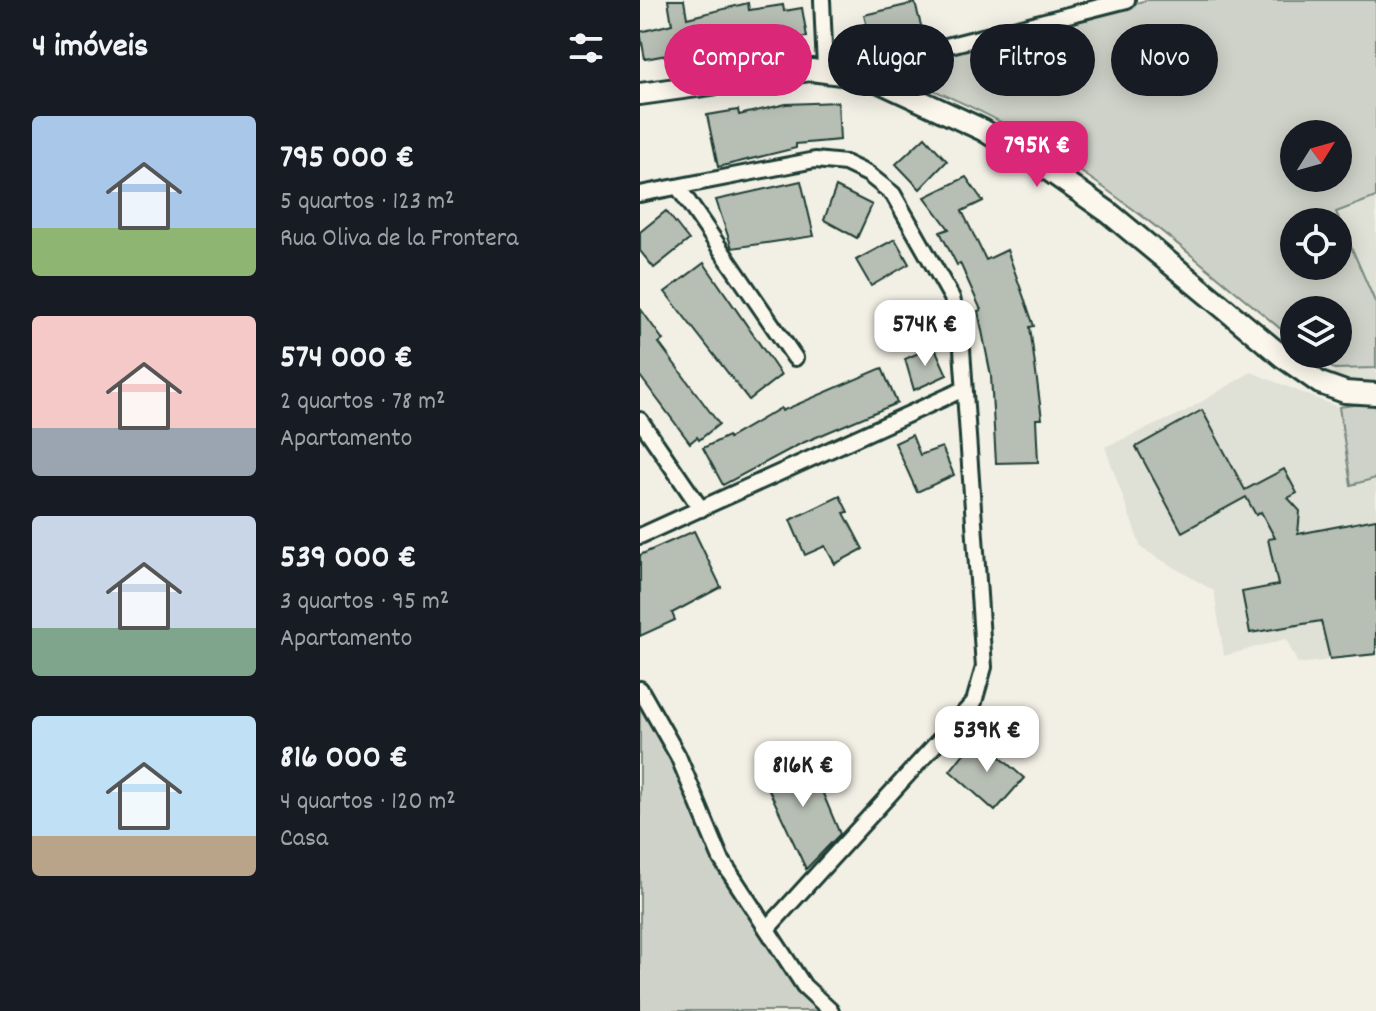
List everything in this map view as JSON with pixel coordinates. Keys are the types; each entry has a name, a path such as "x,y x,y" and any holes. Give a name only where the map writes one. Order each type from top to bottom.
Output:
{"main road":[{"path":"640,94 828,70"},
{"path":"910,96 983,130 1058,176 1108,212 1312,378 1345,392 1376,394"}],"street":[{"path":"822,0 825,69"},
{"path":"954,44 1127,0"},
{"path":"640,194 815,160 845,163 868,174 893,194 952,298 961,335 984,667 974,702 767,929"},
{"path":"678,187 795,358"},
{"path":"640,536 964,389"},
{"path":"640,420 701,509"},
{"path":"640,689 678,756 721,859 804,986 831,1011"}],"shaded area":[{"path":"1147,0 1376,0 1376,197 1347,208 1280,208 1280,280 1352,280 1352,249 1376,304 1376,368 1334,369 1333,368 1352,368 1352,296 1280,296 1280,329 1157,228 1086,175 973,108 946,96 954,96 954,50 970,46 970,96 1095,96 1095,24 1054,24"},
{"path":"1376,128 1376,324 1352,260 1352,208 1331,208 1335,192 1352,192 1352,160"},
{"path":"1376,368 1376,654 1298,664 1286,639 1224,656 1214,591 1141,548 1105,447 1184,412 1251,372 1338,407 1334,370"},
{"path":"1376,402 1376,478 1351,485 1339,407"},
{"path":"640,701 772,948 801,995 819,1011 640,1011"}],"building":[{"path":"668,0 684,0 687,18 748,3 749,10 783,5 784,11 802,8 805,24 672,24"},
{"path":"915,3 921,24 866,24 864,15"},
{"path":"664,26 664,55 645,59 640,32"},
{"path":"838,102 840,140 796,144 796,148 718,167 707,115 738,110 739,115 786,104"},
{"path":"925,137 947,161 920,189 896,164"},
{"path":"966,177 983,201 962,211 986,260 1007,250 1034,326 1030,327 1042,419 1036,419 1038,462 996,463 991,376 978,311 981,310 960,263 957,265 940,232 949,229 925,197"},
{"path":"801,181 814,236 732,248 716,200"},
{"path":"836,187 872,205 857,238 824,220"},
{"path":"666,211 689,240 654,268 640,251 640,232"},
{"path":"895,239 909,264 871,286 856,260"},
{"path":"704,263 781,375 749,400 665,292"},
{"path":"640,308 663,340 659,343 719,424 699,440 697,437 690,443 640,376"},
{"path":"934,346 947,375 914,390 905,359"},
{"path":"882,368 897,403 800,444 723,485 703,448 729,438 781,408 782,411"},
{"path":"1202,410 1245,490 1284,469 1297,493 1288,498 1300,511 1298,534 1376,519 1376,654 1330,659 1321,621 1250,633 1242,592 1278,585 1268,539 1275,538 1261,512 1256,515 1246,497 1182,532 1136,447"},
{"path":"912,435 920,455 942,447 954,475 917,492 895,443"},
{"path":"840,496 848,512 844,513 863,549 835,564 825,546 805,555 790,520"},
{"path":"694,531 721,587 672,613 675,620 640,636 640,555"},
{"path":"977,737 1024,778 995,811 950,771"},
{"path":"808,758 840,834 806,869 763,777"}]}
